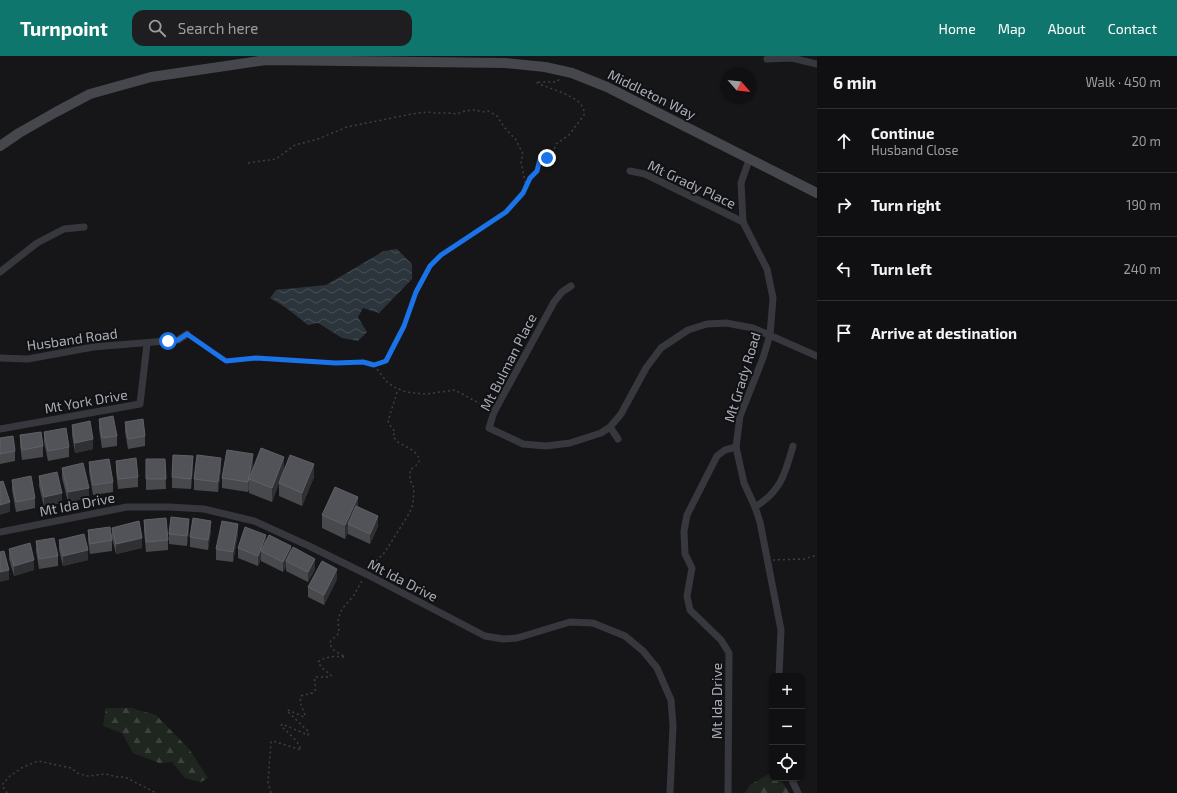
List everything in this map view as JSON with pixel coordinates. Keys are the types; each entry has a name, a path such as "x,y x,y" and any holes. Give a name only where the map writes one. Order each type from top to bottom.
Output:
{"street":[{"path":"767,59 792,58 817,64"},
{"name":"Middleton Way","path":"0,146 19,133 90,94 151,78 266,60 505,63 545,67 565,72 607,87 817,194"},
{"name":"Mt Grady Road","path":"749,160 741,183 743,222 767,269 773,298 770,334 763,358 740,416 736,447 744,483 755,506 760,522 768,560 781,630 779,673"},
{"name":"Mt Grady Place","path":"630,171 645,174 743,222"},
{"path":"0,272 44,239 64,229 84,227"},
{"name":"Mt Bulman Place","path":"571,286 562,292 554,302 494,412 489,428 523,444 546,446 570,443 601,433 610,427 621,414 646,368 661,348 688,330 707,324 726,323 753,328 770,334 817,356"},
{"name":"Husband Road","path":"0,358 28,359 93,347 147,344 178,340 187,334"},
{"name":"Mt York Drive","path":"0,429 140,404 147,344"},
{"path":"610,427 618,439"},
{"path":"755,506 767,499 777,489 785,473 793,446"},
{"name":"Mt Ida Drive","path":"728,793 729,653 721,640 690,610 687,596 692,568 685,554 684,531 687,516 717,456 725,450 736,447"},
{"name":"Mt Ida Drive","path":"0,532 128,507 204,509 254,521 366,574 485,636 503,639 517,638 570,622 593,624 625,636 643,651 657,668 670,700 673,726 670,793"},
{"path":"792,781 798,793"}],"path":[{"path":"187,334 226,361 256,358 336,363 363,362 374,365 386,361 404,326 416,292 430,266 441,255 506,212 515,203 526,188 530,178 537,171 540,159 547,158 552,155 556,144 570,135 584,115 584,108 577,99 536,82 557,82 565,72"},
{"path":"248,163 276,159 295,145 318,139 347,127 427,112 433,114 456,114 475,110 482,112 488,111 497,116 504,127 516,140 523,154 521,162 526,188"},
{"path":"374,365 387,382 398,389 406,392 426,394 455,390 494,412"},
{"path":"368,569 385,552 410,512 413,504 414,488 409,474 410,470 417,465 419,459 414,452 399,443 393,436 395,432 388,421 398,389"},
{"path":"768,560 804,559 817,555"},
{"path":"271,793 268,782 271,742 273,741 301,750 295,740 281,726 282,724 308,735 309,732 287,711 288,710 304,717 305,716 300,702 301,696 313,693 315,691 315,677 331,675 322,668 318,662 332,656 345,657 333,649 330,642 339,634 338,619 342,609 354,595 364,578"},
{"path":"7,793 1,786 10,776 23,767 38,761 71,768 79,774 88,776 106,774 125,778 156,793"}],"green space":[{"path":"106,708 131,708 156,715 189,749 208,778 201,782 185,778 172,762 159,763 133,753 122,733 103,726"},
{"path":"769,774 769,781 782,781 789,793 745,793 750,785"}],"water":[{"path":"397,249 412,264 412,279 379,313 363,308 358,317 367,332 358,341 342,338 318,323 308,325 285,307 270,298 276,290 326,285 384,251"}],"building":[{"path":"113,416 117,436 102,438 99,419"},
{"path":"143,419 145,436 128,439 125,422"},
{"path":"90,421 93,439 75,443 72,425"},
{"path":"66,428 69,447 48,451 44,432"},
{"path":"41,432 43,446 22,450 20,435"},
{"path":"13,436 15,451 0,454 0,438"},
{"path":"261,448 284,457 272,488 249,479"},
{"path":"227,450 253,454 248,482 222,478"},
{"path":"173,455 193,456 191,479 172,477"},
{"path":"197,455 221,458 218,482 194,479"},
{"path":"290,455 314,464 302,493 279,483"},
{"path":"136,458 138,477 118,479 116,461"},
{"path":"109,459 113,482 93,485 89,462"},
{"path":"146,459 165,459 166,479 146,479"},
{"path":"83,463 89,488 68,492 62,468"},
{"path":"57,472 62,493 44,497 39,476"},
{"path":"31,476 35,498 16,502 12,480"},
{"path":"3,481 10,502 0,505 0,482"},
{"path":"335,487 358,497 345,525 322,515"},
{"path":"356,506 378,516 370,534 348,524"},
{"path":"171,517 189,519 187,536 169,534"},
{"path":"166,518 168,540 146,542 144,520"},
{"path":"193,518 211,521 208,540 190,537"},
{"path":"139,521 142,538 116,544 112,528"},
{"path":"222,521 238,524 233,552 216,549"},
{"path":"110,527 112,540 90,544 88,530"},
{"path":"245,527 266,535 258,556 238,548"},
{"path":"84,534 88,550 63,556 59,540"},
{"path":"269,535 291,546 283,562 261,551"},
{"path":"54,538 58,556 39,559 36,541"},
{"path":"30,543 34,560 14,566 9,549"},
{"path":"293,547 315,559 308,572 286,561"},
{"path":"4,551 9,570 0,572 0,552"},
{"path":"322,561 337,569 324,595 308,587"}],"route":[{"path":"168,341 178,340 187,334 226,361 256,358 336,363 363,362 374,365 386,361 404,326 416,292 430,266 441,255 506,212 523,193 530,178 537,171 538,162 540,159 547,158"}]}
